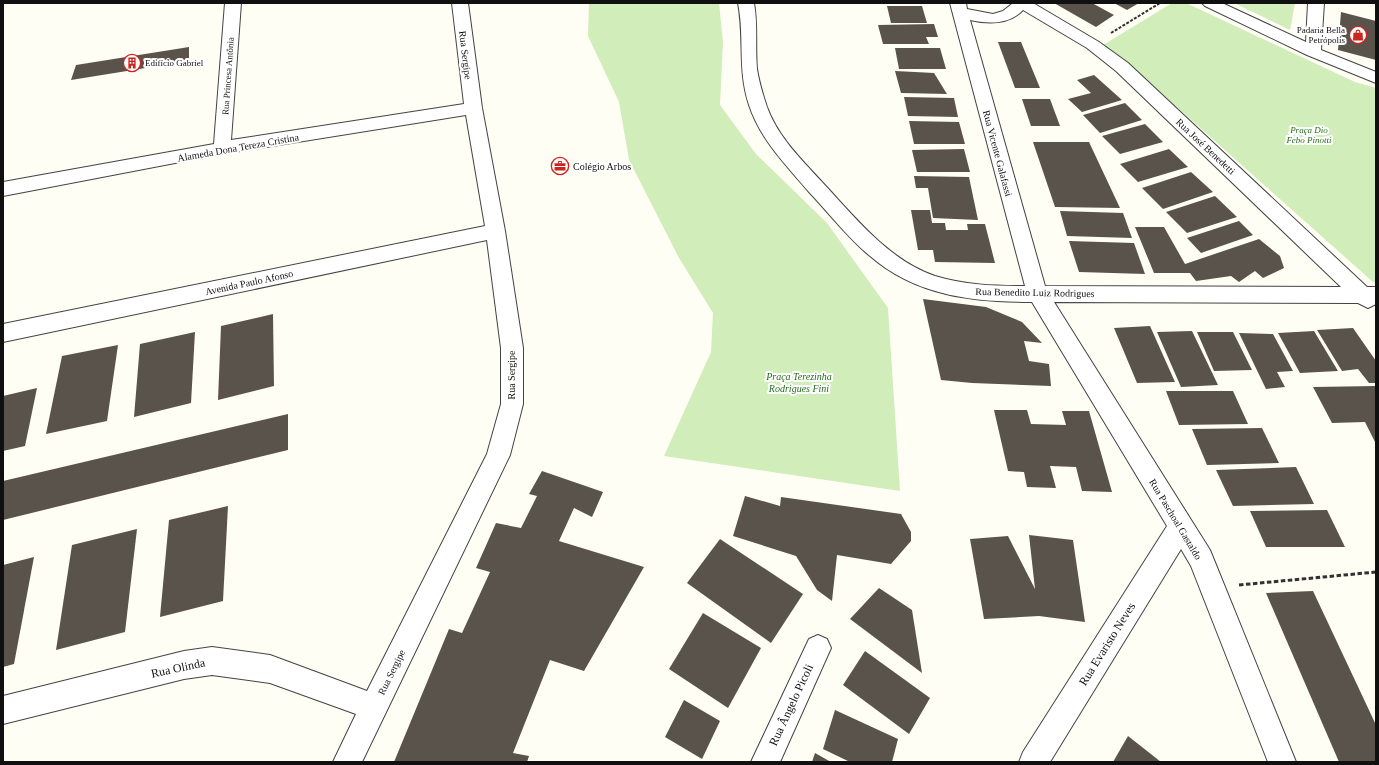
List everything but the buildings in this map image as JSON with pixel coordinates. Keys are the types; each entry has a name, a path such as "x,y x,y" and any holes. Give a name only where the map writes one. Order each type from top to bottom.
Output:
{"street":[{"name":"Rua Princesa Antônia","path":"222,148 233,3"},
{"name":"Rua Sergipe","path":"347,762 503,442 512,404 512,348 495,231 473,108 460,3"},
{"name":"Rua Benedito Luiz Rodrigues","path":"746,3 750,52 749,72 752,90 764,120 790,158 863,238 895,264 920,279 967,291 1002,294 1037,293 1372,299"},
{"path":"959,8 986,19 998,19 1008,15 1022,3"},
{"name":"Rua José Benedetti","path":"1022,3 1093,45 1122,67 1372,299"},
{"path":"1210,3 1313,52 1376,78"},
{"path":"1313,52 1316,3"},
{"name":"Rua Vicente Galafassi","path":"959,8 1037,293"},
{"name":"Alameda Dona Tereza Cristina","path":"3,189 222,148 473,108"},
{"name":"Avenida Paulo Afonso","path":"3,333 495,231"},
{"name":"Rua Paschoal Gastaldo","path":"1037,293 1201,559 1282,762"},
{"name":"Rua Evaristo Neves","path":"1033,762 1181,526"},
{"name":"Rua Ângelo Picoli","path":"765,762 818,648"},
{"name":"Rua Olinda","path":"3,710 184,665 212,661 270,669 374,707"}],"path":[{"path":"1093,45 1160,3"},
{"path":"1213,588 1376,572"}],"green space":[{"name":"Praça Terezinha Rodrigues Fini","path":"589,3 719,3 723,42 720,105 756,154 827,223 888,308 900,491 664,456 711,352 713,313 679,258 629,160 619,102 588,36"},
{"name":"Praça Dio Febo Pinotti","path":"1172,3 1186,3 1355,82 1376,88 1376,282 1373,282 1133,68 1100,47"},
{"path":"1234,3 1295,3 1290,30"}],"place":[{"name":"Padaria Bella Petrópolis","path":"1358,35"},
{"name":"Edifício Gabriel","path":"132,63"},
{"name":"Colégio Arbos","path":"560,166"}]}
